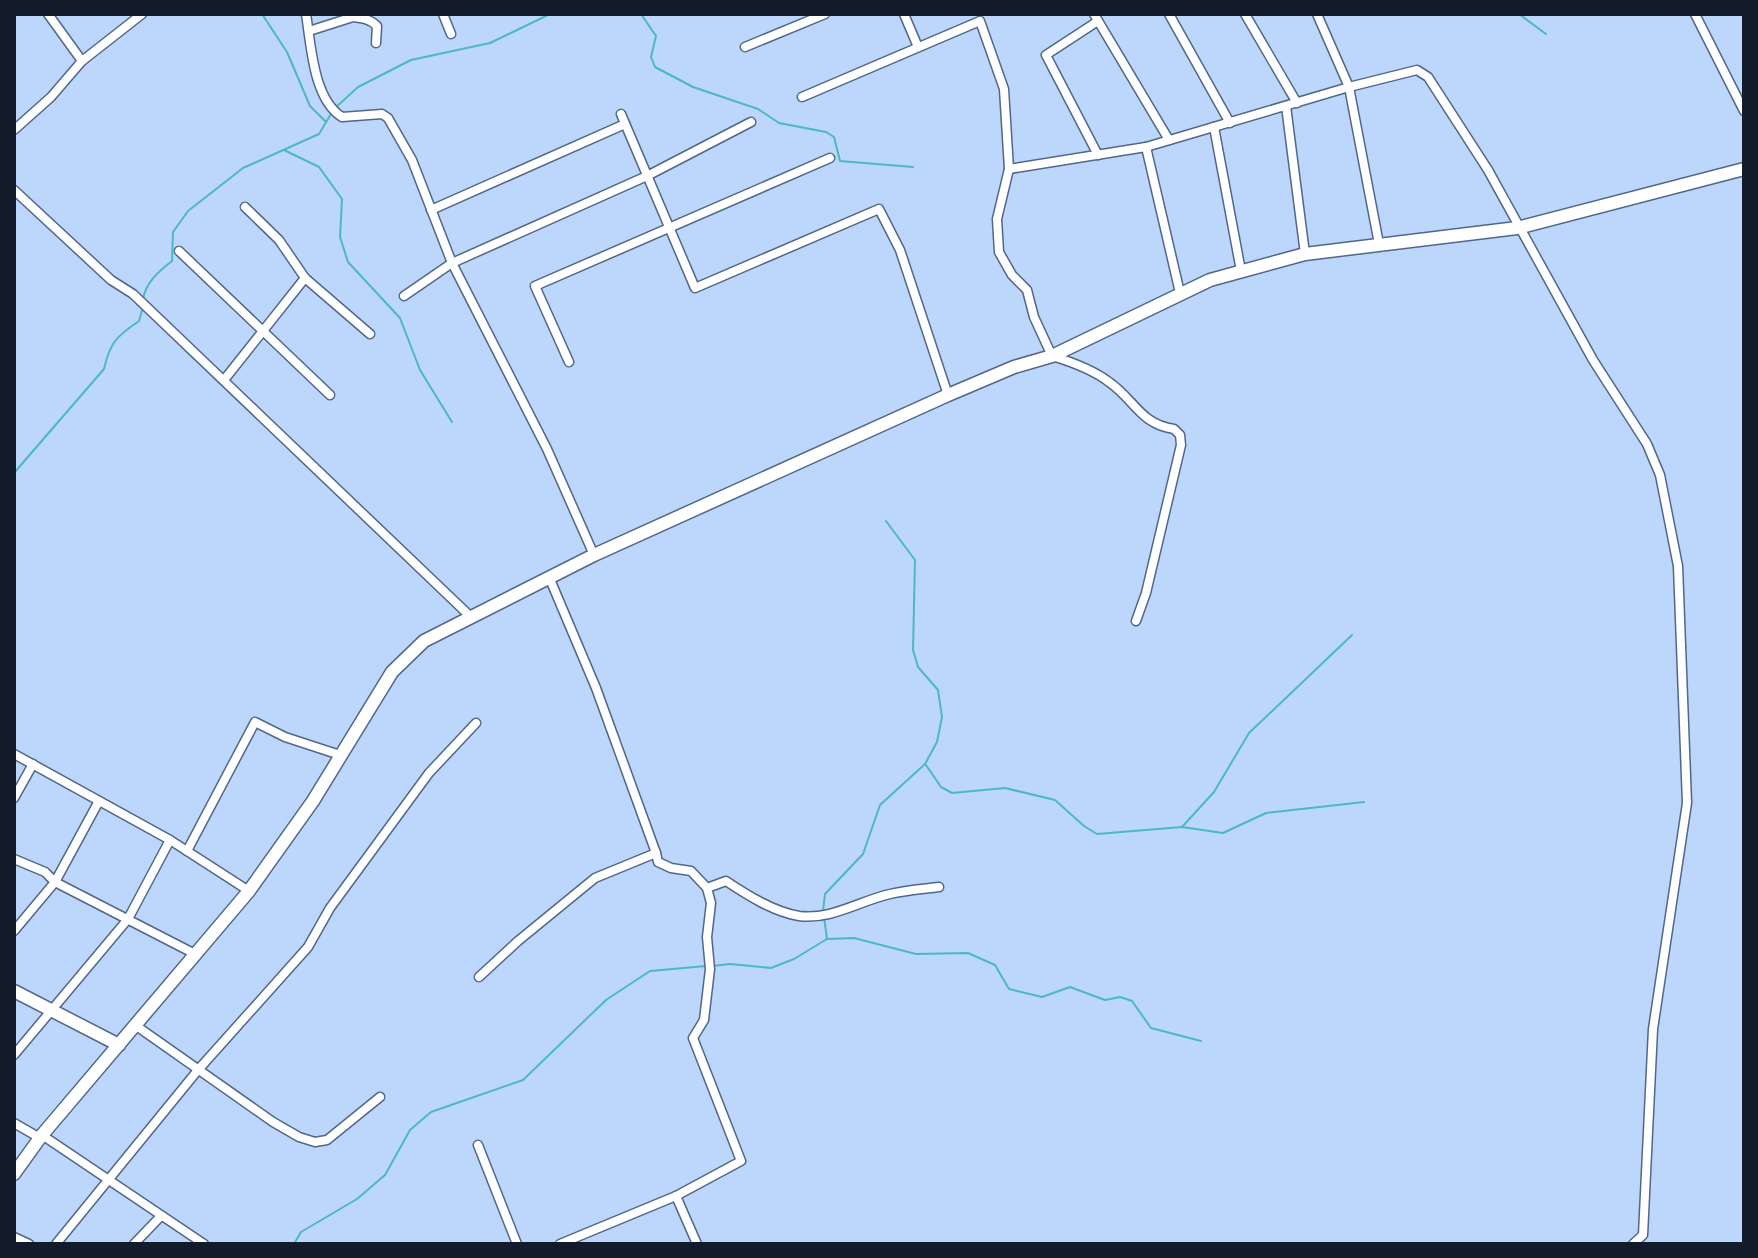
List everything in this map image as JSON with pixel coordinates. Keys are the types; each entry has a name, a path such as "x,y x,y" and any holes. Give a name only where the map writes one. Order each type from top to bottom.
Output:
{"street":[{"path":"48,14 82,61"},
{"path":"14,130 51,97 82,61 142,14"},
{"path":"306,14 315,70 328,105 342,117 382,114 388,118 412,160 452,263 547,449 594,555"},
{"path":"443,14 451,34"},
{"path":"745,47 825,14"},
{"path":"904,14 918,47"},
{"path":"1169,14 1230,123"},
{"path":"1245,14 1297,103"},
{"path":"1317,14 1349,87 1379,244"},
{"path":"1695,14 1744,111"},
{"path":"309,31 353,17 360,18 377,26 376,43"},
{"path":"1098,155 1046,55 1096,18 1169,140"},
{"path":"802,97 980,21 1004,89 1009,169 997,219 999,252 1012,275 1027,290 1034,317 1052,356 1085,368 1111,383 1148,421 1174,429 1180,435 1181,445 1146,593 1136,621"},
{"path":"1009,169 1146,147 1417,70 1428,77 1488,170 1517,228 1560,297 1593,360 1647,444 1660,475 1678,566 1687,803 1653,1029 1643,1235 1633,1244"},
{"path":"1286,106 1305,254"},
{"path":"621,114 695,288 879,209 900,250 948,395"},
{"path":"404,296 452,263 647,176 751,122"},
{"path":"431,210 625,124"},
{"path":"1214,127 1241,271"},
{"path":"1146,147 1180,293"},
{"path":"569,362 535,286 830,158"},
{"path":"14,1174 41,1136 249,891 313,801 392,672 424,641 594,555 948,395 1014,367 1052,356 1180,293 1241,271 1305,254 1517,228 1744,169"},
{"path":"14,190 111,280 133,294 472,618"},
{"path":"245,207 279,240 305,278 370,334"},
{"path":"179,251 330,395"},
{"path":"224,380 305,278"},
{"path":"549,577 596,688 658,862 691,871 707,888 711,903 707,937 710,969 704,1020 693,1038 741,1161 676,1196 560,1244"},
{"path":"187,851 255,722 285,737 340,755"},
{"path":"56,1244 198,1070 308,947 330,908 429,773 476,723"},
{"path":"14,754 170,840 249,891"},
{"path":"14,798 33,764"},
{"path":"14,931 55,882 99,801"},
{"path":"14,1055 128,919 170,840"},
{"path":"479,977 595,878 656,853"},
{"path":"14,859 45,872 55,882 195,954"},
{"path":"707,888 726,881 773,907 814,917 888,894 939,887"},
{"path":"14,991 119,1045"},
{"path":"135,1025 273,1122 315,1142 327,1140 380,1097"},
{"path":"14,1123 41,1136 204,1244"},
{"path":"478,1145 517,1244"},
{"path":"676,1196 697,1244"},
{"path":"134,1244 160,1217"},
{"path":"14,1237 29,1244"}],"waterway":[{"path":"262,14 287,52 310,106 326,122"},
{"path":"334,109 358,87 411,60 490,43 550,14"},
{"path":"641,14 656,36 651,57 655,67 693,87 758,109 779,123 826,132 834,137 840,161 913,167"},
{"path":"1519,14 1546,34"},
{"path":"143,300 150,283 172,261 173,232 188,211 243,168 319,134 331,114"},
{"path":"284,150 319,167 342,199 340,237 348,262 400,318 420,370 452,422"},
{"path":"14,473 104,369 112,346 139,321 143,307"},
{"path":"823,911 825,894 863,854 880,805 925,764 937,742 942,717 938,690 918,667 913,650 915,560 886,521"},
{"path":"1182,827 1214,792 1249,733 1352,635"},
{"path":"926,765 941,787 952,793 1005,788 1055,800 1097,834 1182,827 1223,833 1266,813 1364,802"},
{"path":"824,917 827,939"},
{"path":"712,966 730,964 771,968 794,959 827,939 854,938 916,954 968,953 995,965 1009,989 1042,997 1070,987 1105,1000 1120,997 1132,1001 1151,1028 1201,1041"},
{"path":"294,1244 301,1232 357,1199 385,1175 410,1130 431,1112 523,1080 606,1000 650,971 706,966"}]}
